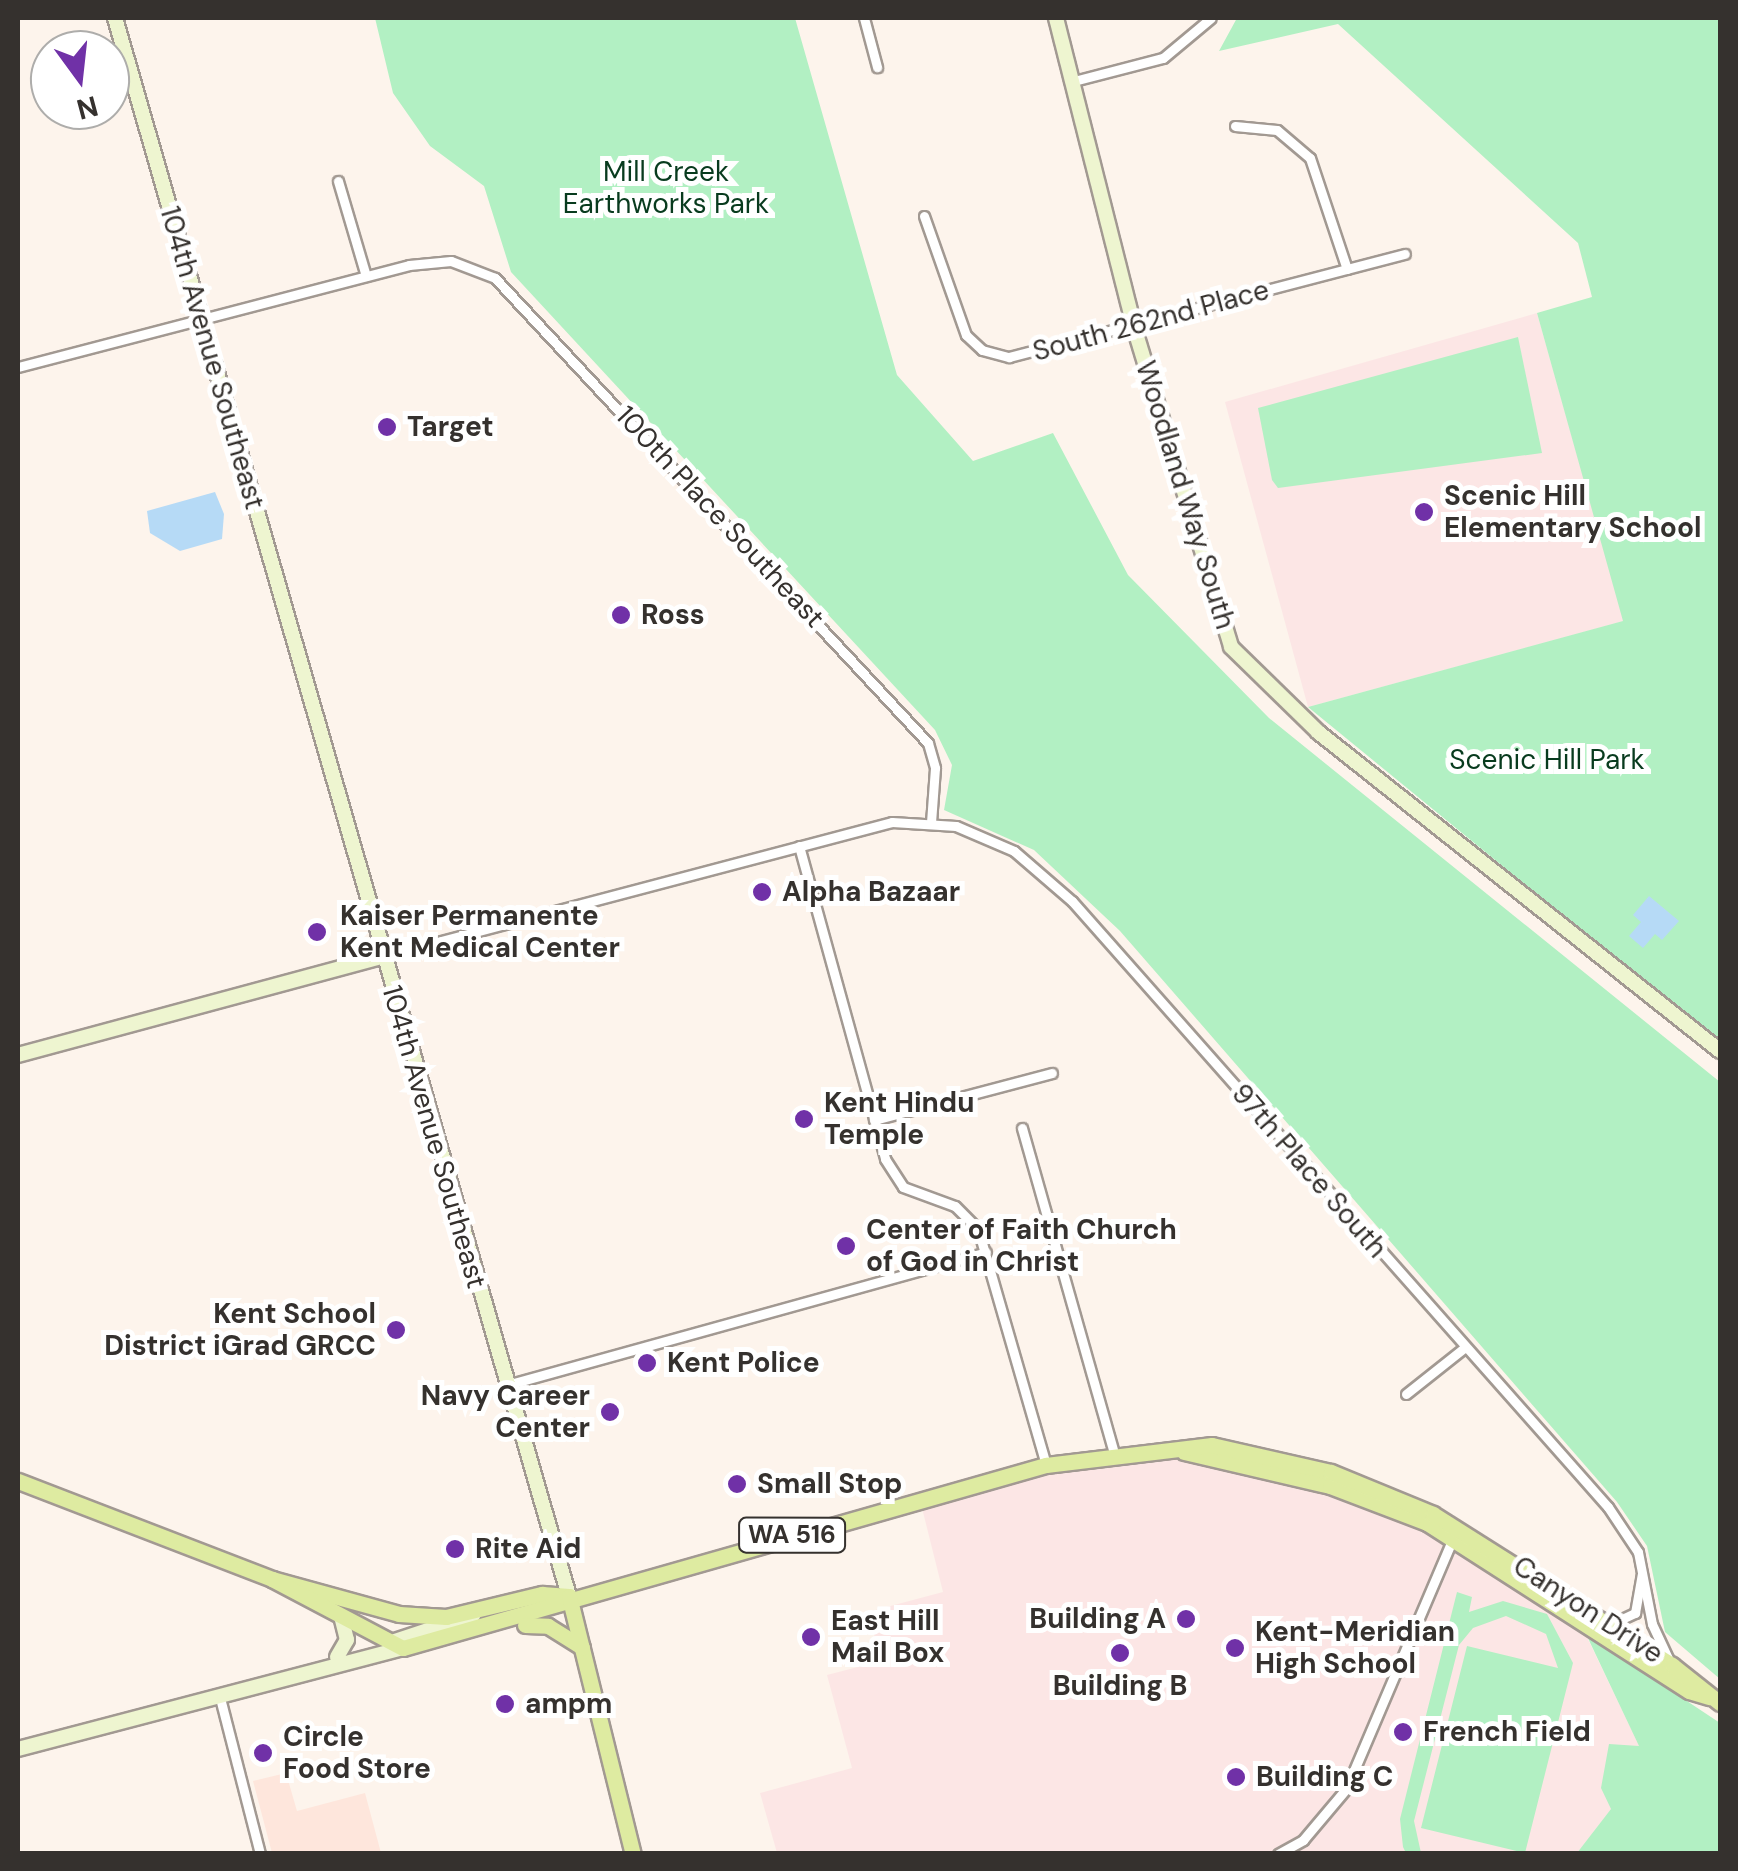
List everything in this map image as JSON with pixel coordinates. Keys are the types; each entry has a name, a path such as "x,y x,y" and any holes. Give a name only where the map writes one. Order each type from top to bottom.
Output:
{"main road":[{"name":"WA 516","path":"18,1482 272,1579 421,1618 542,1594 569,1596 1046,1465 1114,1454 1184,1452 1212,1445 1271,1454 1388,1492 1456,1533"},
{"name":"Canyon Drive","path":"1456,1533 1609,1624 1672,1665 1716,1701"},
{"name":"Canyon Drive","path":"1456,1533 1690,1691 1716,1701"},
{"name":"WA 516","path":"272,1579 398,1645 547,1612 569,1596"},
{"path":"301,1596 351,1607 358,1602"},
{"name":"104th Avenue Southeast","path":"569,1596 633,1854"},
{"path":"500,1625 548,1626 582,1647"}],"street":[{"name":"104th Avenue Southeast","path":"115,18 382,957 569,1596"},
{"path":"864,18 877,67"},
{"name":"Woodland Way South","path":"1056,18 1134,326 1220,622 1251,674 1720,1052"},
{"path":"1070,82 1163,58 1211,18"},
{"path":"1235,126 1278,130 1310,158 1347,269"},
{"path":"18,367 366,276 338,181"},
{"name":"South 262nd Place","path":"924,216 956,316 982,350 1029,354 1405,254"},
{"name":"100th Place Southeast","path":"366,276 439,262 465,264 508,288 928,743 936,768 931,823"},
{"path":"18,1055 892,822 931,823"},
{"name":"97th Place South","path":"931,823 1014,851 1072,900 1629,1533 1643,1572 1652,1624 1672,1665"},
{"path":"799,846 874,1120 898,1183 968,1215 986,1252 1046,1465"},
{"path":"874,1120 1052,1073"},
{"path":"1022,1128 1114,1454"},
{"path":"507,1385 986,1252"},
{"path":"1406,1394 1464,1348"},
{"path":"1278,1854 1303,1840 1346,1789 1456,1533"},
{"path":"1609,1624 1635,1613 1643,1572"},
{"name":"WA 516","path":"398,1645 496,1606"},
{"path":"337,1656 346,1640 341,1616"},
{"path":"318,1666 337,1656 398,1645"},
{"path":"18,1749 398,1645"},
{"path":"219,1694 260,1854"}],"shaded area":[{"name":"Scenic Hill Elementary School","path":"1537,313 1624,621 1308,707 1225,402"},
{"name":"Kent-Meridian High School","path":"1184,1452 1327,1476 1571,1604 1647,1762 1577,1854 777,1853 760,1793 852,1768 827,1675 881,1661 868,1612 943,1592 920,1500 1046,1465"},
{"path":"286,1773 297,1811 365,1793 381,1853 272,1853 253,1781"}],"green space":[{"name":"Mill Creek Earthworks Park","path":"375,18 795,18 897,375 973,461 1053,433 1128,575 1269,718 1720,1082 1720,1679 1665,1632 1647,1546 1617,1502 1120,931 1034,850 944,810 952,765 935,730 511,272 484,186 430,146 393,93"},
{"name":"Scenic Hill Park","path":"1237,18 1720,18 1720,1044 1308,707 1623,621 1537,313 1592,297 1578,243 1338,24 1219,51"},
{"path":"1518,337 1542,453 1278,488 1272,480 1258,408"},
{"path":"1457,1592 1472,1597 1469,1612 1503,1601 1547,1614 1573,1663 1525,1853 1421,1828 1467,1646 1558,1668 1546,1634 1506,1616 1473,1628 1459,1645 1414,1821 1421,1853 1406,1853 1403,1847 1400,1819"},
{"path":"1586,1634 1720,1723 1720,1853 1577,1853 1611,1809 1601,1788 1609,1744 1639,1746"}],"water":[{"path":"215,492 224,514 222,539 180,551 150,533 147,511"},
{"path":"1649,896 1679,921 1662,940 1655,934 1643,948 1629,936 1641,922 1633,915"}],"place":[{"name":"Target","path":"387,427"},
{"name":"Scenic Hill Elementary School","path":"1424,512"},
{"name":"Ross","path":"621,615"},
{"name":"Alpha Bazaar","path":"762,892"},
{"name":"Kaiser Permanente Kent Medical Center","path":"317,932"},
{"name":"Kent Hindu Temple","path":"804,1119"},
{"name":"Center of Faith Church of God in Christ","path":"846,1246"},
{"name":"Kent School District iGrad GRCC","path":"396,1330"},
{"name":"Kent Police","path":"647,1363"},
{"name":"Navy Career Center","path":"610,1412"},
{"name":"Small Stop","path":"737,1484"},
{"name":"Rite Aid","path":"455,1549"},
{"name":"Building A","path":"1186,1619"},
{"name":"East Hill Mail Box","path":"811,1637"},
{"name":"Kent-Meridian High School","path":"1235,1648"},
{"name":"Building B","path":"1120,1653"},
{"name":"ampm","path":"505,1704"},
{"name":"French Field","path":"1403,1732"},
{"name":"Circle Food Store","path":"263,1753"},
{"name":"Building C","path":"1236,1777"}]}
